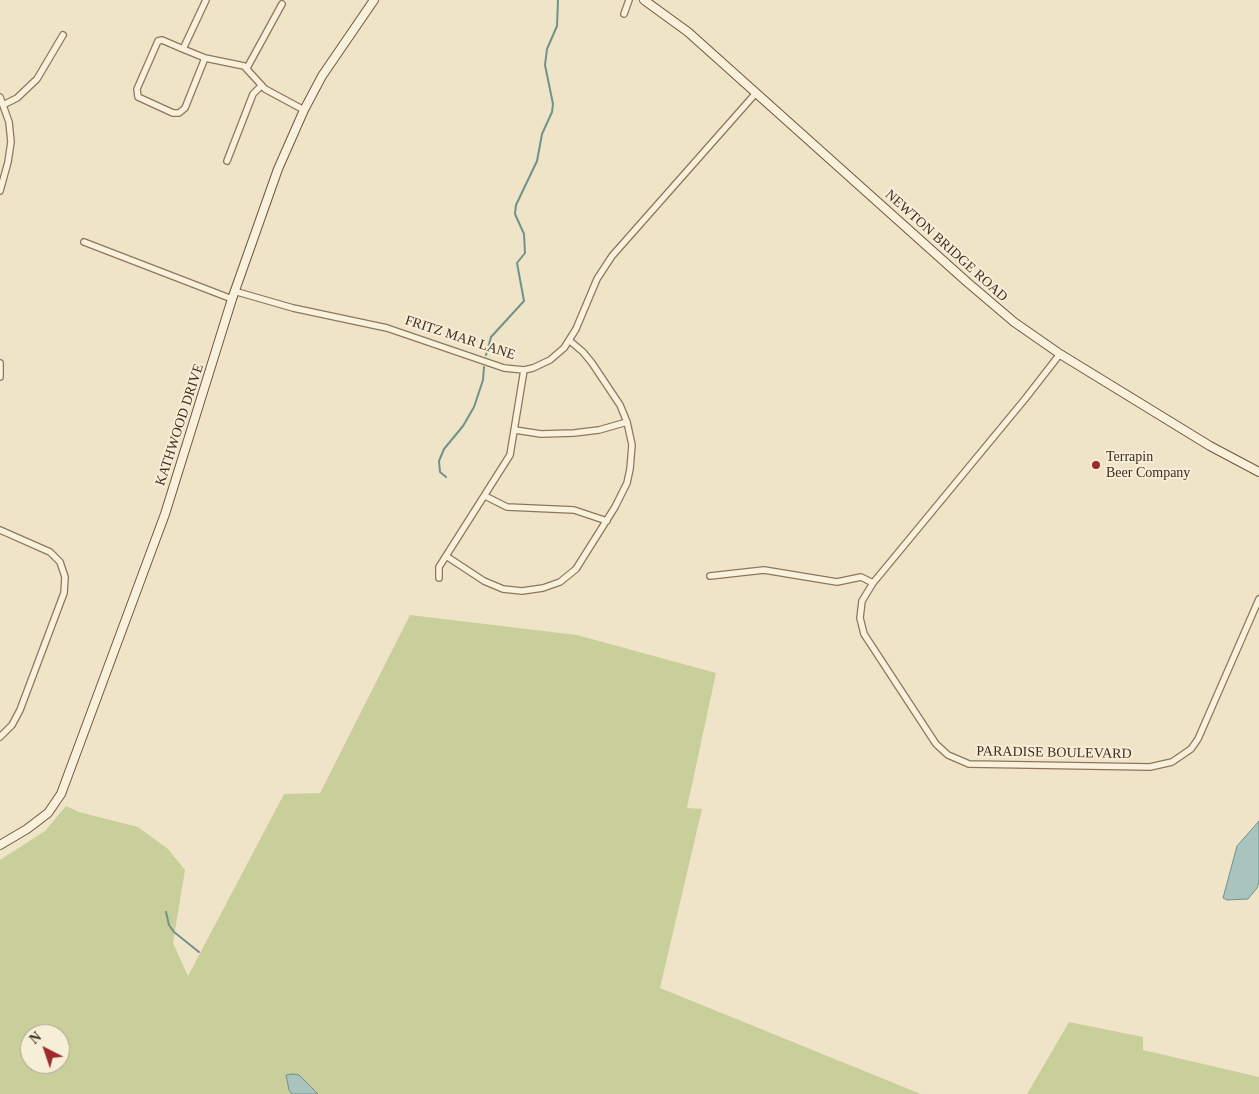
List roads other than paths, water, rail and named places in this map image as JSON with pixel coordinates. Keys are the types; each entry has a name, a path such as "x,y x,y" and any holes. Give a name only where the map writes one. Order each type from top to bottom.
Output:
{"street":[{"path":"183,49 206,0"},
{"name":"KATHWOOD DRIVE","path":"0,845 27,829 48,813 61,794 165,514 233,295 267,199 304,110 334,56 374,0"},
{"path":"624,14 629,0"},
{"name":"NEWTON BRIDGE ROAD","path":"644,0 688,32 994,306 1060,354 1223,454 1259,472"},
{"path":"248,68 282,4"},
{"path":"3,105 17,98 37,79 63,35"},
{"path":"205,58 185,108 179,113 173,114 138,97 137,89 158,41 162,40 205,58 248,68 262,86 304,110"},
{"path":"227,161 253,94 262,86"},
{"name":"FRITZ MAR LANE","path":"84,242 233,295 387,328 504,368 524,370 550,360 570,341 597,279 612,256 756,93"},
{"path":"0,98 9,122 11,142 0,191"},
{"path":"446,556 493,585 512,591 533,590 560,582 584,559 622,495 630,469 632,445 627,422 620,405 592,363 570,341"},
{"name":"PARADISE BOULEVARD","path":"1060,354 1025,400 872,584 866,592 860,608 860,618 864,634 936,744 948,755 969,764 1150,767 1172,762 1191,749 1198,739 1259,598"},
{"path":"0,363 0,377"},
{"path":"439,578 439,567 506,464 515,430 524,370"},
{"path":"515,430 548,434 574,433 610,428 627,422"},
{"path":"484,496 506,507 574,510 607,521"},
{"path":"0,530 50,552 60,562 66,577 64,594 20,710 12,725 0,737"},
{"path":"710,576 764,570 837,582 862,577 872,584"}],"water":[{"path":"1259,821 1259,882 1257,888 1248,899 1227,900 1223,898 1237,846"},
{"path":"286,1075 299,1075 318,1094 292,1094 289,1090"}],"waterway":[{"path":"486,355 491,337 524,301 517,263 525,253 524,234 515,214 516,205 537,161 542,134 552,112 553,104 545,65 547,49 557,26 558,0"},
{"path":"446,477 440,472 439,461 444,449 463,426 474,407 483,380 484,367"},
{"path":"166,912 169,925 174,932 199,952"}],"place":[{"name":"Terrapin Beer Company","path":"1096,465"}]}
